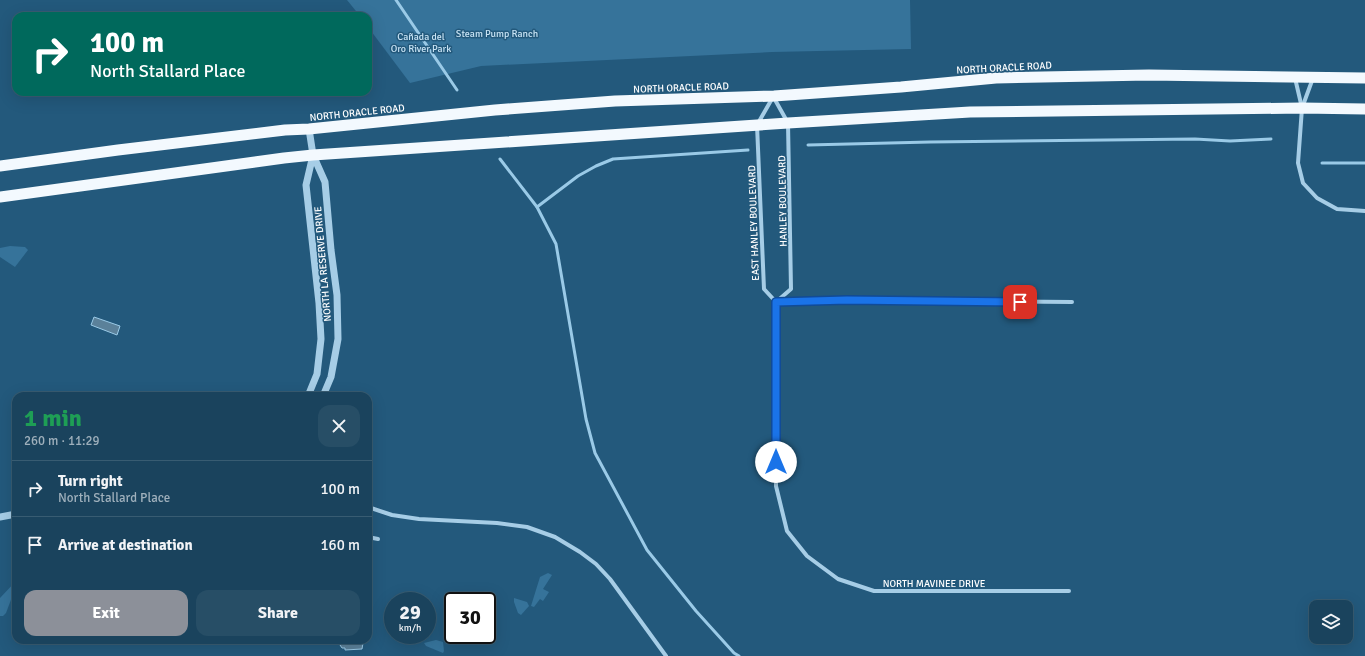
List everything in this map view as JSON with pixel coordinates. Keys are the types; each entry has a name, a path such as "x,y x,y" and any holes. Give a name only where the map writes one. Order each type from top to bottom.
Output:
{"highway":[{"name":"NORTH ORACLE ROAD","path":"0,166 286,130 495,110 615,101 774,96 901,87 996,78 1149,75 1365,78"},
{"path":"0,197 313,155 788,123 970,112 1302,108 1365,109"}],"street":[{"path":"1295,77 1302,108 1298,163 1303,183 1317,198 1337,209 1365,211"},
{"path":"1302,108 1314,77"},
{"path":"757,125 774,96"},
{"name":"HANLEY BOULEVARD","path":"774,96 788,123 791,290 776,302"},
{"name":"EAST HANLEY BOULEVARD","path":"757,125 764,289 776,302"},
{"name":"NORTH LA RESERVE DRIVE","path":"309,129 313,155 325,182 337,296 338,338 331,377 325,392"},
{"name":"NORTH LA RESERVE DRIVE","path":"309,392 316,374 321,339 319,303 306,185 313,155"},
{"path":"776,302 847,300 1072,302"},
{"name":"NORTH MAVINEE DRIVE","path":"776,302 776,486 787,530 807,556 838,579 874,591 1069,591"},
{"path":"372,508 392,515 419,519 497,523 527,528 555,537 580,552 596,564 610,579 666,656"},
{"path":"0,517 12,515"},
{"path":"372,538 378,539"}],"green space":[{"name":"Steam Pump Ranch","path":"347,0 910,0 911,49 772,52 481,66 410,83 372,32 372,12 357,12"},
{"path":"10,246 25,247 28,250 15,267 0,257 0,248"},
{"path":"548,573 552,575 543,589 549,592 543,601 540,599 534,607 531,606 540,577"},
{"path":"12,585 12,597 6,613 3,616 0,616 0,598"},
{"path":"514,598 527,602 529,606 521,615 518,613"},
{"path":"436,640 443,642 444,651 443,653 426,646 425,644 436,644"}],"shaded area":[{"path":"94,317 120,326 117,335 91,325"},
{"path":"363,644 362,649 345,650 345,648 342,648 340,645"}],"waterway":[{"path":"396,0 457,90"},
{"path":"808,145 1195,139 1230,141 1271,139"},
{"path":"537,207 578,176 613,159 748,150"},
{"path":"500,159 537,207 556,244 586,419 595,453 647,550 696,611 734,653 739,656"},
{"path":"1322,163 1365,163"}],"route":[{"path":"776,462 776,302 847,300 1020,302"}],"park label":[{"name":"Cañada del Oro River Park","path":"421,42"}]}
